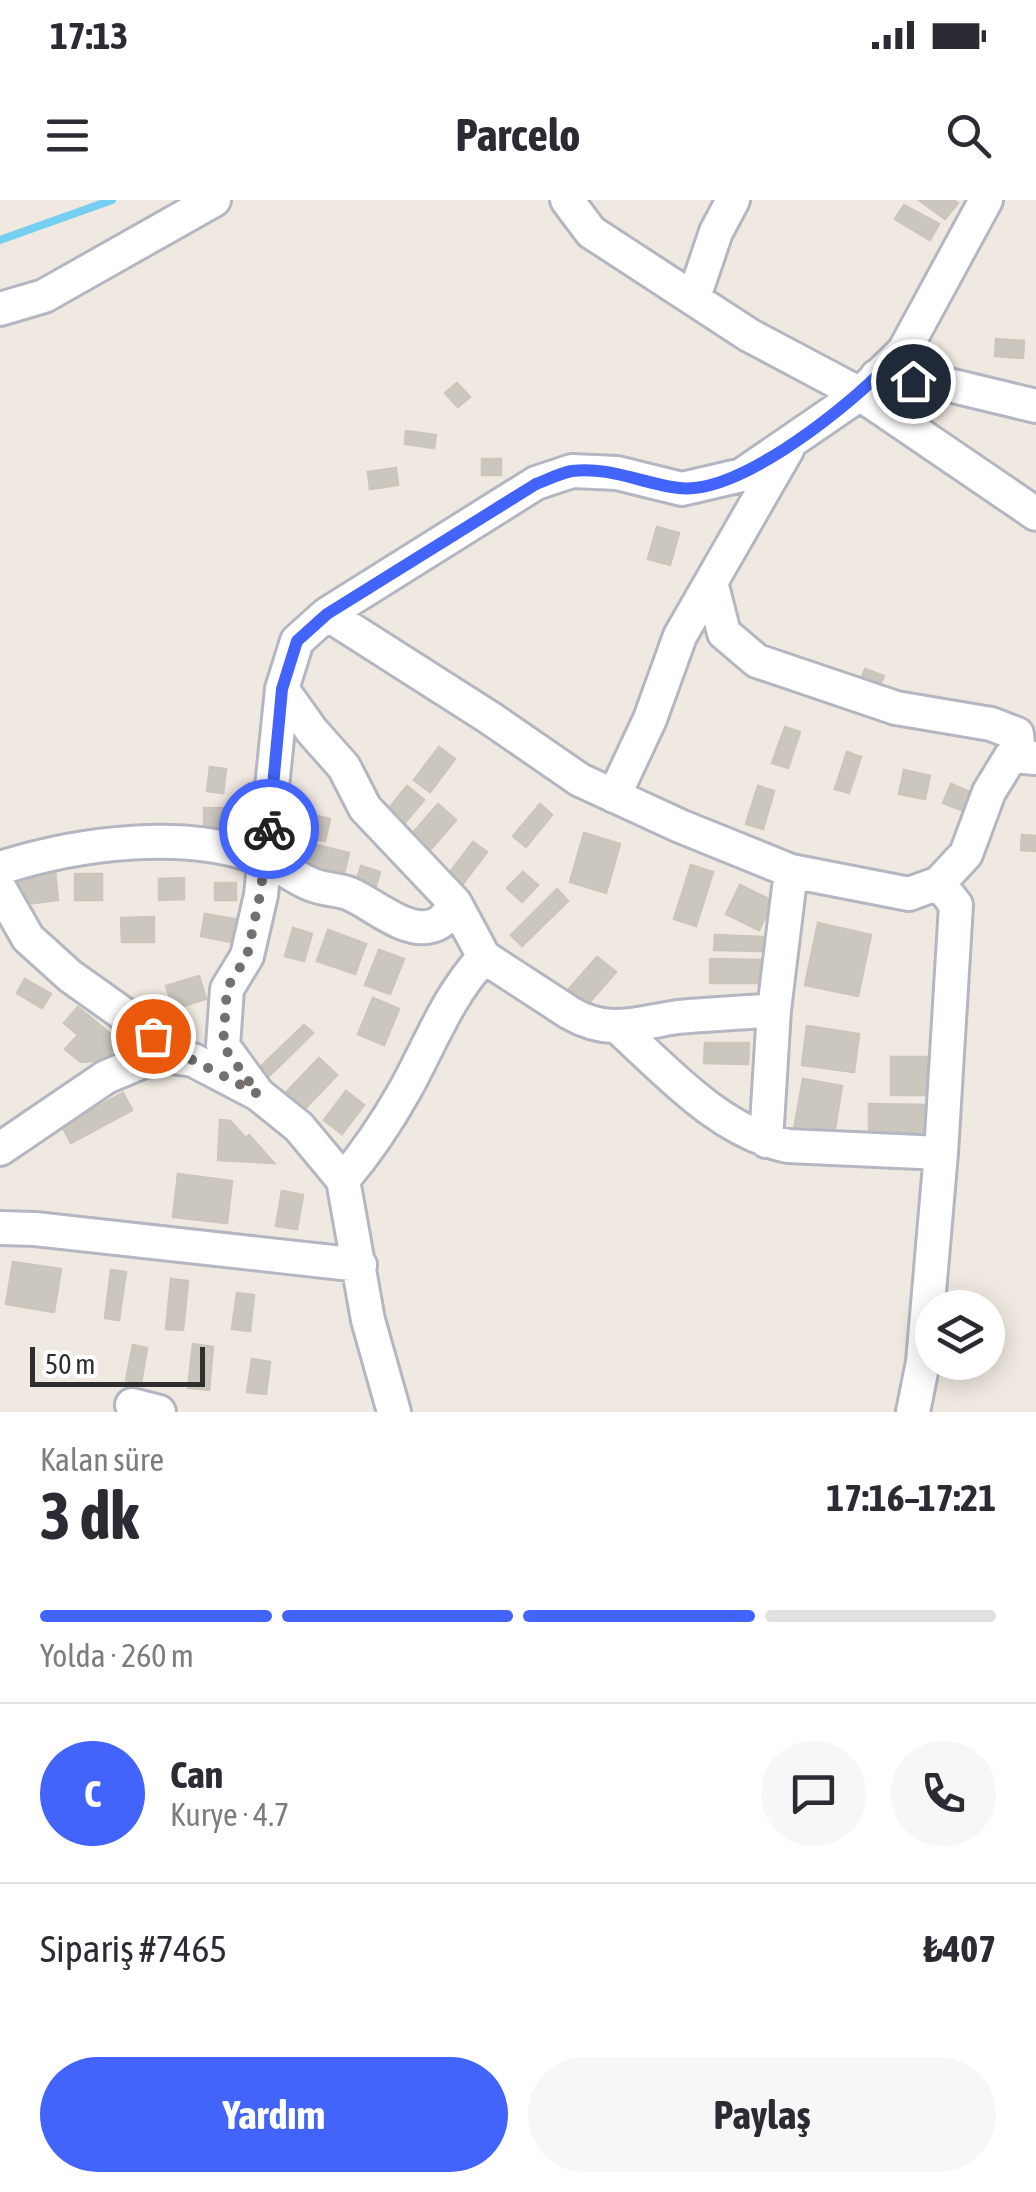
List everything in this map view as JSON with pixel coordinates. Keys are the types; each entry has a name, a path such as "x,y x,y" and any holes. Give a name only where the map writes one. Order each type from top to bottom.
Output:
{"street":[{"path":"0,309 44,296 214,200"},
{"path":"567,200 591,232 750,334 868,385 1036,514"},
{"path":"694,297 716,232 733,200"},
{"path":"258,1094 223,1046 227,988 247,956 266,860 282,689 297,641 327,614 536,484 572,471 617,474 682,489 742,475 868,385 904,351 986,200"},
{"path":"868,385 949,385 1036,406"},
{"path":"614,796 650,719 680,636 746,527 790,444"},
{"path":"327,614 580,780 614,796 790,871 910,894 939,883 966,854 989,792 1010,756 1028,758 1018,734 991,724 896,708 757,661 724,633 711,582"},
{"path":"282,689 344,767 365,808 455,903 484,957 584,1021 620,1029 676,1018 774,1010"},
{"path":"0,868 44,854 164,842 216,845 266,860 314,886 347,892 405,923 425,928 443,922 455,903"},
{"path":"766,1141 774,1010 790,871"},
{"path":"913,1412 923,1362 941,1152 956,905 939,883"},
{"path":"0,889 28,938 70,976 153,1036 158,1055"},
{"path":"342,1180 364,1155 404,1092 459,984 484,957"},
{"path":"620,1029 676,1081 746,1133 766,1141 788,1146 941,1152"},
{"path":"0,1149 106,1077 158,1055 193,1060 258,1094 299,1128 342,1180 368,1320 394,1412"},
{"path":"0,1228 36,1228 360,1265"}],"building":[{"path":"919,200 953,200 958,203 945,219"},
{"path":"904,205 939,224 930,240 895,219"},
{"path":"996,339 1024,341 1023,358 995,356"},
{"path":"457,383 470,397 458,407 445,393"},
{"path":"406,431 436,435 434,448 405,444"},
{"path":"482,459 501,459 501,475 482,475"},
{"path":"396,468 398,485 370,489 368,472"},
{"path":"657,527 679,533 670,565 648,559"},
{"path":"865,669 884,676 878,689 860,682"},
{"path":"785,727 800,732 788,768 772,763"},
{"path":"439,747 455,759 430,792 414,780"},
{"path":"847,752 861,757 849,793 835,789"},
{"path":"210,767 226,769 223,793 207,791"},
{"path":"904,770 930,776 925,799 899,794"},
{"path":"951,784 972,793 964,811 943,803"},
{"path":"407,786 424,800 398,831 382,817"},
{"path":"758,786 774,791 763,829 746,824"},
{"path":"438,804 456,820 424,857 406,841"},
{"path":"540,804 552,815 526,847 513,836"},
{"path":"204,808 231,808 231,831 204,831"},
{"path":"300,812 330,819 325,841 295,835"},
{"path":"584,833 620,844 606,893 570,882"},
{"path":"1022,835 1036,836 1036,851 1021,850"},
{"path":"304,842 349,853 342,881 297,871"},
{"path":"473,842 487,852 458,890 444,880"},
{"path":"691,865 713,872 696,926 674,919"},
{"path":"361,866 380,872 375,889 356,882"},
{"path":"55,872 58,900 18,905 15,876"},
{"path":"523,872 538,885 522,902 507,888"},
{"path":"75,874 102,874 102,900 75,900"},
{"path":"184,878 184,899 159,900 159,879"},
{"path":"215,883 236,883 236,900 215,900"},
{"path":"740,885 773,901 759,930 726,914"},
{"path":"557,889 568,901 522,946 511,935"},
{"path":"205,914 235,919 231,942 201,936"},
{"path":"154,917 154,942 122,942 121,918"},
{"path":"818,923 871,935 858,996 805,985"},
{"path":"293,928 312,934 304,961 285,956"},
{"path":"328,930 366,944 355,974 317,961"},
{"path":"715,935 763,937 763,951 714,950"},
{"path":"379,950 404,959 390,994 365,985"},
{"path":"597,957 616,972 587,1005 569,989"},
{"path":"710,959 762,960 761,983 710,983"},
{"path":"199,976 206,999 174,1009 166,986"},
{"path":"25,979 51,994 42,1008 17,993"},
{"path":"373,998 399,1009 384,1045 358,1034"},
{"path":"78,1007 120,1042 105,1060 81,1062 65,1049 78,1035 64,1023"},
{"path":"304,1025 313,1033 261,1084 252,1075"},
{"path":"807,1026 859,1034 854,1072 802,1065"},
{"path":"705,1043 749,1043 748,1064 704,1063"},
{"path":"891,1057 934,1057 934,1095 891,1095"},
{"path":"319,1058 337,1075 298,1116 280,1099"},
{"path":"803,1079 842,1086 833,1141 793,1135"},
{"path":"346,1091 364,1105 342,1134 324,1120"},
{"path":"123,1093 132,1110 71,1143 62,1126"},
{"path":"869,1104 934,1105 934,1147 869,1146"},
{"path":"220,1120 230,1121 246,1138 249,1135 274,1163 218,1160"},
{"path":"178,1174 232,1181 227,1223 173,1217"},
{"path":"282,1191 303,1195 297,1229 276,1226"},
{"path":"13,1262 61,1269 54,1312 6,1304"},
{"path":"111,1270 126,1272 119,1320 105,1318"},
{"path":"171,1279 188,1281 183,1330 166,1329"},
{"path":"237,1293 254,1295 250,1331 232,1329"},
{"path":"193,1344 213,1347 209,1390 188,1388"},
{"path":"133,1345 147,1348 141,1383 126,1380"},
{"path":"252,1359 270,1362 266,1394 247,1392"}],"waterway":[{"path":"0,240 112,200"}],"way so far":[{"path":"153,1036 158,1055 209,1066 258,1094 223,1046 227,988 247,956 269,829"}],"route":[{"path":"269,829 282,689 297,641 327,614 536,484 572,471 617,474 682,489 715,484 742,475 766,460 860,394 877,376 913,381"}]}
